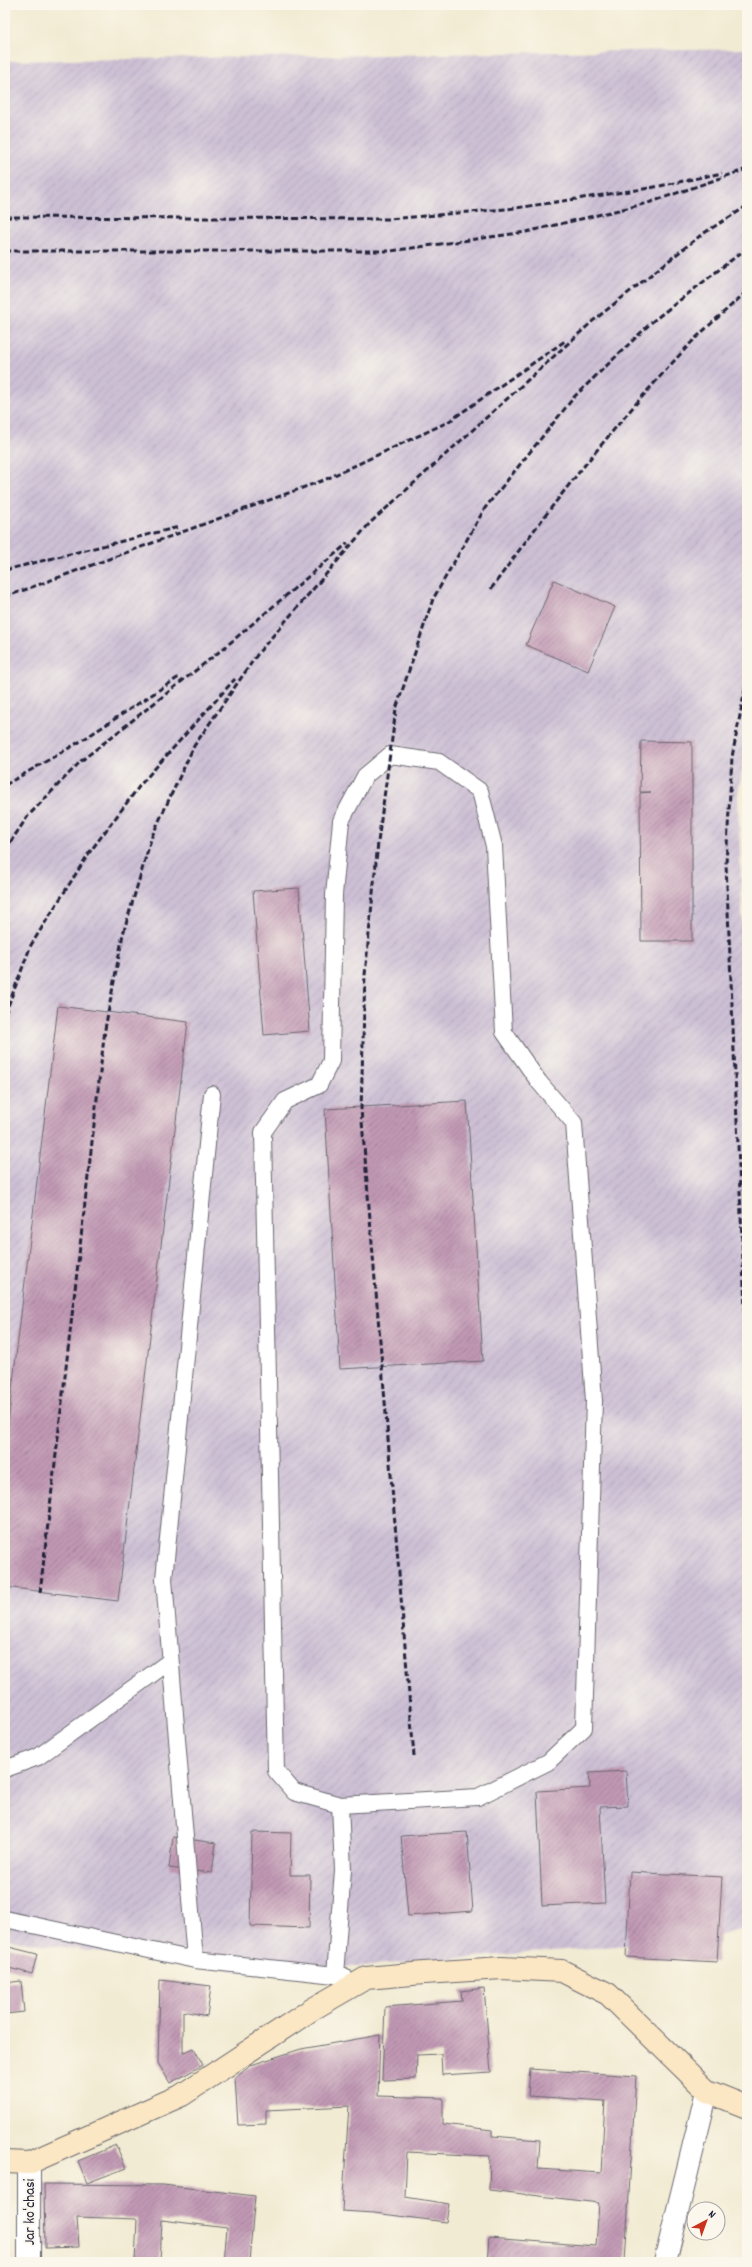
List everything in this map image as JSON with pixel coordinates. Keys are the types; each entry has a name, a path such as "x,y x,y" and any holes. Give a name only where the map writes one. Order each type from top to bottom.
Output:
{"street":[{"path":"5,2162 29,2163 182,2095 311,2010 366,1978 502,1968 562,1971 608,1994 707,2091 747,2107"},
{"path":"665,2262 707,2091"},
{"name":"Jar koʻchasi","path":"29,2163 29,2262"}],"lane":[{"path":"390,755 439,762 480,791 494,846 504,1032 539,1082 574,1123 594,1401 584,1728 548,1762 478,1797 340,1805 294,1792 276,1770 263,1132 285,1101 319,1085 331,1061 334,895 341,821 365,776 390,755"},
{"path":"195,1960 164,1578 212,1094"},
{"path":"5,1769 38,1757 170,1661"},
{"path":"335,1975 344,1870 340,1805"},
{"path":"5,1919 195,1960 366,1978"}],"shaded area":[{"path":"747,49 747,741 738,795 747,1066 747,1928 705,1939 258,1974 5,1939 5,61"}],"building":[{"path":"554,580 615,607 588,671 526,645"},
{"path":"641,741 692,742 692,941 641,941 640,793 651,792 640,792"},
{"path":"299,888 310,1031 264,1035 253,891"},
{"path":"58,1006 188,1022 118,1601 5,1587 5,1448"},
{"path":"467,1101 483,1361 340,1369 325,1109"},
{"path":"626,1771 628,1806 600,1807 605,1903 542,1906 537,1791 590,1788 589,1773"},
{"path":"252,1832 291,1833 290,1875 310,1875 309,1928 250,1926"},
{"path":"467,1832 473,1911 408,1916 401,1836"},
{"path":"173,1837 216,1843 212,1873 169,1868"},
{"path":"630,1872 722,1877 717,1962 626,1957"},
{"path":"5,1946 37,1954 32,1974 5,1967"},
{"path":"160,1980 211,1986 207,2016 183,2011 183,2053 194,2048 203,2065 170,2083 158,2063"},
{"path":"21,1981 24,2012 5,2014 5,1983"},
{"path":"484,1988 491,2072 442,2075 441,2054 417,2055 416,2079 382,2080 385,2007 462,2001 461,1991"},
{"path":"380,2035 378,2096 443,2098 443,2124 492,2130 492,2136 540,2140 538,2169 601,2173 605,2101 528,2096 530,2069 636,2076 625,2262 487,2262 489,2238 596,2246 599,2203 489,2190 490,2156 407,2152 405,2197 449,2204 446,2222 374,2213 342,2211 349,2106 266,2110 266,2124 238,2125 235,2078 251,2065 301,2049"},
{"path":"116,2145 126,2168 87,2183 78,2161"},
{"path":"44,2184 163,2185 255,2196 249,2262 224,2262 227,2228 162,2220 160,2262 135,2262 137,2219 77,2217 79,2247 45,2248"}],"railway":[{"path":"5,251 391,251 526,232 648,203 747,169"},
{"path":"5,217 390,219 516,208 650,188 722,173"},
{"path":"40,1593 105,1029 123,934 152,836 194,746 259,652 370,523 594,320 701,235 747,206"},
{"path":"414,1756 361,1109 365,975 378,842 396,709 433,599 485,508 575,396 653,321 747,248"},
{"path":"491,589 537,526 635,405 694,340 747,291"},
{"path":"5,597 324,480 448,422 565,341"},
{"path":"5,570 179,527"},
{"path":"5,850 28,816 81,761 224,648 348,543"},
{"path":"5,785 81,741 179,677"},
{"path":"5,1014 31,945 89,853 141,784 235,679"},
{"path":"747,679 732,757 726,864 747,1355"}]}
